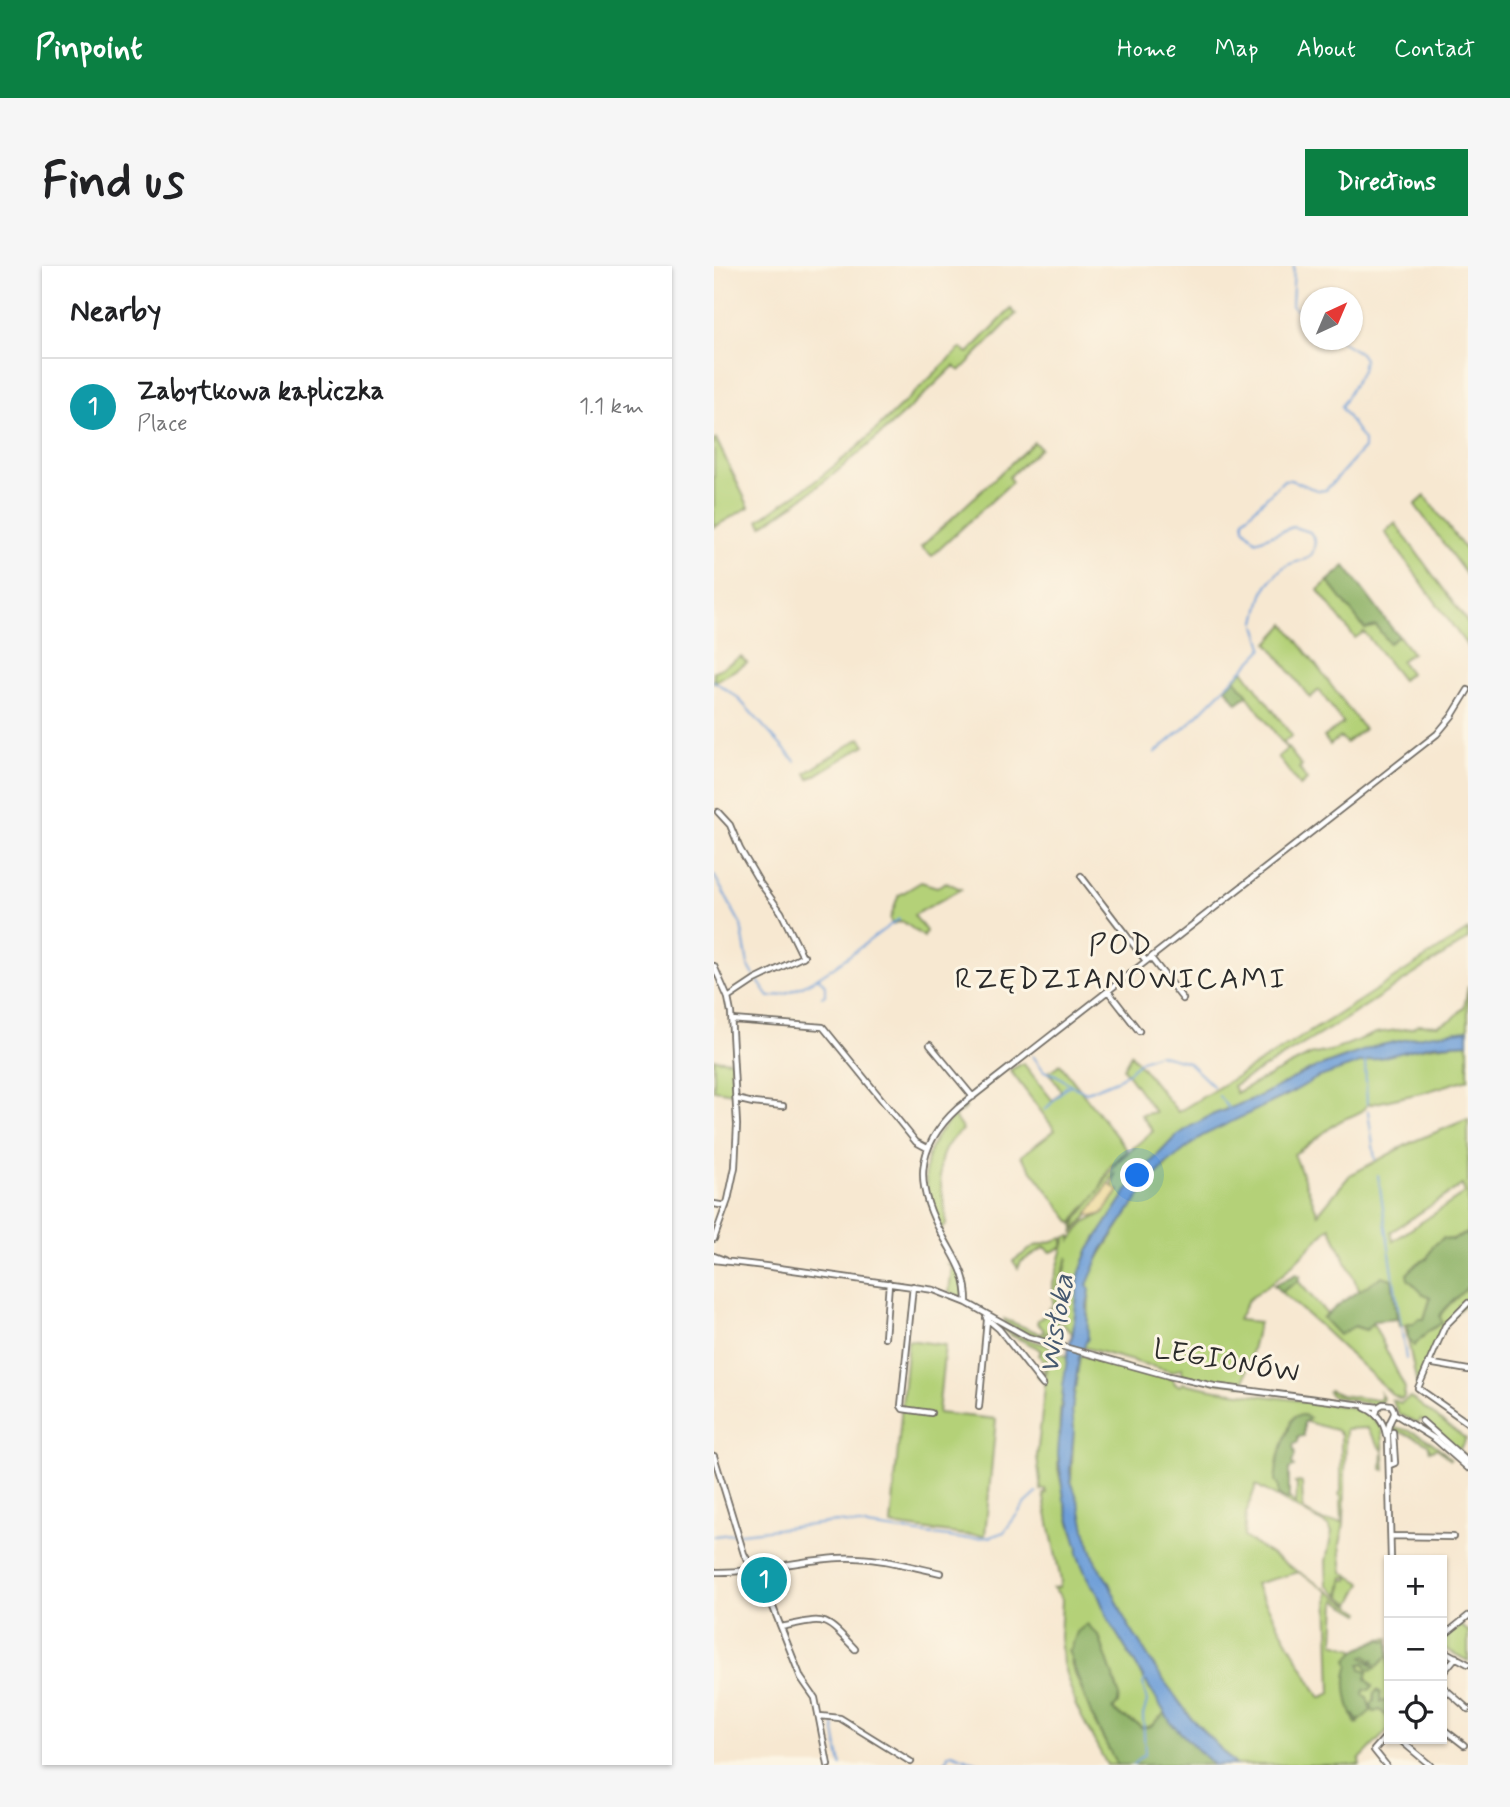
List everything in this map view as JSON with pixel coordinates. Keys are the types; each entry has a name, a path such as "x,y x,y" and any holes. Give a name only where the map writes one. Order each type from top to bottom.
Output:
{"street":[{"path":"967,1303 963,1272 927,1204 922,1173 927,1148 943,1123 1437,734 1468,690"},
{"path":"718,812 730,825 740,849 781,912 804,956 755,980 728,998"},
{"path":"1081,876 1183,999"},
{"path":"714,966 728,998 732,1020 736,1099 735,1167 726,1206 714,1239"},
{"path":"1108,991 1139,1031"},
{"path":"732,1020 823,1027 916,1142 927,1148"},
{"path":"930,1045 973,1097"},
{"path":"736,1099 783,1106"},
{"path":"714,1204 726,1206"},
{"path":"714,1258 934,1290 967,1303 987,1317 1043,1385"},
{"path":"885,1338 889,1283"},
{"path":"913,1286 901,1406 904,1409 932,1413"},
{"path":"1468,1303 1445,1326 1418,1388 1468,1423"},
{"path":"979,1406 987,1317"},
{"name":"LEGIONÓW","path":"987,1317 1017,1332 1052,1344 1178,1378 1214,1386 1378,1407"},
{"path":"1428,1363 1468,1370"},
{"path":"1391,1555 1390,1465 1388,1443 1382,1422 1376,1413 1378,1407 1389,1404 1395,1414 1443,1446 1468,1468"},
{"name":"LEGIONÓW","path":"1360,1406 1376,1413"},
{"path":"1388,1443 1391,1421 1395,1414"},
{"path":"1422,1421 1468,1462"},
{"path":"1382,1422 1413,1425"},
{"path":"1390,1465 1395,1463 1393,1432"},
{"path":"714,1456 744,1554 765,1588 801,1678 815,1698 828,1765"},
{"path":"1391,1536 1453,1537"},
{"path":"715,1572 842,1558 890,1563 941,1573"},
{"path":"1447,1633 1468,1616"},
{"path":"781,1627 815,1620 826,1621 855,1649"},
{"path":"1447,1652 1468,1664"},
{"path":"1447,1668 1456,1657"},
{"path":"1447,1690 1468,1709"},
{"path":"820,1716 840,1718 911,1762"},
{"path":"1447,1732 1464,1745"},
{"path":"1384,1739 1374,1750 1386,1765"},
{"path":"1405,1744 1430,1765"}],"green space":[{"path":"1011,309 1016,314 960,371 954,366 909,409 814,490 762,526 759,520 818,479 859,446 961,348 968,353"},
{"path":"716,439 749,507 714,527 714,441"},
{"path":"1034,442 1040,448 1009,477 1012,482 932,556 921,547"},
{"path":"1425,496 1468,553 1468,577 1415,505"},
{"path":"1395,523 1468,623 1468,647 1385,532"},
{"path":"1345,566 1399,636 1389,643 1376,626 1365,629 1328,581"},
{"path":"1328,581 1365,629 1376,626 1389,643 1399,636 1412,653 1401,661 1410,673 1402,680 1364,632 1355,638 1318,590"},
{"path":"1285,624 1364,729 1346,743 1340,737 1330,745 1324,737 1343,723 1319,690 1310,698 1268,643"},
{"path":"741,657 747,663 714,682 714,672"},
{"path":"1243,670 1292,736 1283,742 1302,766 1299,768 1307,780 1300,786 1278,757 1287,749 1235,679"},
{"path":"1235,679 1248,695 1237,703 1226,688"},
{"path":"860,738 865,745 809,779 806,773"},
{"path":"921,882 937,887 946,882 961,889 914,915 926,931 924,937 902,921 892,924 890,919 898,896"},
{"path":"1468,930 1468,939 1344,1020 1233,1086 1236,1093 1310,1055 1334,1050 1376,1033 1412,1028 1419,1024 1438,1025 1453,1019 1464,1007 1468,986 1468,1030 1417,1037 1345,1057 1212,1115 1175,1137 1136,1178 1088,1251 1079,1275 1073,1333 1069,1345 1072,1333 1059,1321 1058,1305 1068,1257 1057,1290 1060,1287 1056,1312 1061,1344 1055,1354 1068,1356 1060,1412 1058,1469 1071,1527 1090,1584 1097,1592 1109,1621 1165,1713 1151,1726 1142,1728 1120,1715 1113,1709 1119,1694 1099,1636 1072,1643 1071,1664 1095,1723 1117,1765 1107,1765 1076,1706 1063,1664 1060,1637 1062,1600 1053,1588 1059,1587 1061,1581 1043,1494 1046,1493 1045,1489 1041,1490 1037,1456 1049,1351 1044,1374 1040,1379 1037,1374 1044,1371 1045,1364 1039,1355 1041,1351 1010,1335 989,1320 1016,1335 1055,1348 1055,1340 1021,1331 1005,1323 1004,1319 1041,1334 1044,1330 1037,1323 1038,1320 1047,1314 1050,1308 1052,1321 1049,1332 1045,1334 1050,1338 1053,1321 1053,1284 1066,1237 1071,1236 1071,1240 1084,1223 1102,1214 1119,1191 1113,1187 1115,1173 1100,1200 1073,1233 1077,1219 1096,1195 1073,1224 1021,1156 1055,1130 1010,1070 1023,1063 1053,1101 1061,1091 1049,1072 1060,1064 1127,1150 1110,1167 1097,1194 1117,1162 1153,1131 1141,1115 1155,1112 1123,1068 1131,1054 1178,1112 1331,1019"},
{"path":"1468,1043 1468,1079 1367,1105 1294,1154 1318,1214 1350,1175 1412,1142 1468,1119 1468,1233 1433,1246 1427,1259 1418,1263 1408,1273 1431,1296 1424,1319 1408,1338 1414,1346 1428,1331 1442,1323 1439,1316 1441,1312 1468,1286 1468,1301 1444,1325 1417,1385 1405,1325 1399,1326 1394,1297 1371,1283 1360,1292 1330,1227 1282,1275 1248,1300 1238,1320 1259,1322 1243,1385 1181,1375 1182,1368 1172,1372 1083,1347 1090,1290 1086,1285 1092,1271 1134,1204 1156,1176 1181,1152 1210,1131 1314,1079 1389,1055","holes":["1462,1185 1465,1193 1393,1241 1391,1232"]},
{"path":"714,1059 731,1061 733,1093 714,1090"},
{"path":"965,1106 966,1108 954,1117 963,1130 951,1140 941,1162 946,1224 941,1230 928,1194 926,1162 938,1134 950,1120"},
{"path":"1468,1233 1468,1286 1442,1313 1442,1323 1428,1331 1414,1346 1408,1338 1407,1324 1424,1319 1431,1297 1423,1294 1408,1279 1407,1274 1418,1263 1427,1259 1433,1246 1443,1238 1453,1240"},
{"path":"1063,1238 1063,1247 1051,1252 1045,1247 1021,1262 1018,1268 1013,1261 1035,1246"},
{"path":"954,1260 961,1273 961,1297 949,1292 952,1267 948,1264 952,1264"},
{"path":"1296,1274 1300,1276 1298,1281 1281,1292 1274,1285"},
{"path":"1382,1276 1392,1279 1397,1319 1374,1321 1366,1330 1355,1326 1339,1335 1323,1318"},
{"path":"1298,1281 1327,1314 1323,1317 1366,1330 1374,1325 1405,1388 1404,1397 1401,1399 1393,1395 1281,1292"},
{"path":"908,1340 945,1345 938,1413 996,1419 985,1535 965,1535 891,1525"},
{"path":"1080,1355 1173,1379 1175,1384 1181,1386 1182,1383 1344,1406 1362,1410 1374,1421 1371,1415 1362,1409 1371,1412 1383,1426 1374,1422 1382,1427 1385,1470 1382,1469 1383,1451 1367,1428 1346,1429 1344,1523 1340,1545 1343,1572 1362,1583 1351,1604 1341,1596 1343,1580 1348,1580 1349,1577 1343,1577 1339,1595 1327,1584 1326,1561 1332,1532 1328,1526 1256,1485 1246,1514 1244,1537 1299,1572 1255,1584 1320,1698 1331,1693 1328,1591 1361,1612 1360,1614 1336,1600 1334,1643 1354,1649 1354,1652 1384,1639 1384,1734 1359,1760 1360,1765 1236,1765 1192,1719 1159,1674 1125,1620 1109,1583 1096,1563 1071,1481 1074,1429 1072,1410","holes":["1303,1415 1309,1418 1306,1422 1336,1430 1341,1434 1339,1494 1342,1522 1322,1521 1303,1511 1302,1483 1295,1483 1296,1505 1291,1499 1286,1500 1278,1495 1278,1458 1292,1420"]},
{"path":"1329,1390 1341,1395 1377,1400 1380,1393 1383,1398 1374,1405 1332,1396"},
{"path":"1410,1397 1466,1439 1459,1450 1468,1460 1421,1419 1418,1423 1399,1414 1392,1400 1401,1403"},
{"path":"1295,1416 1310,1418 1304,1422 1304,1436 1298,1437 1298,1442 1293,1445 1294,1467 1289,1469 1289,1498 1286,1500 1278,1495 1275,1481 1278,1458 1292,1420"},
{"path":"1392,1428 1425,1438 1439,1448 1451,1460 1437,1448 1430,1451 1428,1444 1393,1431 1391,1448"},
{"path":"1087,1624 1099,1636 1119,1694 1118,1703 1113,1709 1116,1713 1142,1728 1151,1726 1165,1713 1172,1724 1213,1765 1117,1765 1091,1714 1068,1650 1071,1649 1077,1632"},
{"path":"1460,1625 1468,1631 1468,1661 1447,1650 1447,1636"},
{"path":"1380,1639 1384,1640 1384,1660 1378,1666 1372,1662 1374,1659 1371,1661 1366,1655 1363,1657 1376,1668 1372,1670 1367,1668 1365,1663 1360,1664 1361,1669 1368,1671 1366,1679 1373,1686 1364,1690 1363,1695 1367,1697 1371,1711 1359,1721 1353,1714 1359,1723 1356,1724 1347,1695 1346,1680 1349,1665 1347,1660 1355,1651"},
{"path":"1377,1690 1380,1692 1381,1702 1384,1701 1384,1714 1380,1710 1374,1712 1371,1705"}],"sand":[{"path":"1109,1184 1119,1191 1102,1214 1092,1217 1088,1214"}],"water":[{"path":"1468,1030 1468,1043 1431,1045 1360,1063 1317,1078 1202,1136 1164,1166 1150,1181 1102,1250 1087,1285 1090,1290 1087,1305 1088,1338 1079,1357 1072,1410 1074,1429 1071,1481 1096,1563 1109,1583 1125,1620 1159,1674 1192,1719 1236,1765 1213,1765 1172,1724 1109,1621 1077,1554 1078,1549 1064,1499 1058,1454 1063,1387 1073,1333 1079,1275 1088,1251 1136,1178 1175,1137 1191,1126 1258,1097 1310,1070 1376,1046"}],"waterway":[{"path":"1294,266 1292,306 1300,313"},
{"path":"1256,622 1268,584 1284,567 1309,557 1315,540 1310,532 1293,527 1256,541 1244,528 1244,519 1284,480 1326,490 1364,448 1364,441 1341,407 1362,370 1364,359 1355,350"},
{"path":"1155,753 1190,723 1261,651 1263,647 1256,625"},
{"path":"714,681 737,697 795,761"},
{"path":"714,875 740,923"},
{"path":"758,981 769,997 803,986 899,919"},
{"path":"741,925 748,965 755,977"},
{"path":"818,977 825,985 825,995 822,997"},
{"path":"1158,1054 1188,1062 1213,1086"},
{"path":"1033,1056 1044,1071 1087,1092 1121,1078 1142,1060 1155,1055"},
{"path":"1365,1061 1367,1105"},
{"path":"1045,1110 1071,1085"},
{"path":"1219,1096 1229,1109"},
{"path":"1368,1111 1375,1159"},
{"path":"1378,1175 1406,1359"},
{"path":"714,1536 837,1522 963,1539 990,1537 1004,1532 1024,1505 1037,1493"},
{"path":"1132,1765 1145,1754 1143,1715 1147,1702 1143,1683 1147,1678"},
{"path":"833,1720 838,1748"},
{"path":"838,1750 841,1765"},
{"path":"945,1765 948,1755 952,1753 983,1765"}],"place":[{"name":"Zabytkowa kapliczka","path":"764,1580"}],"district":[{"name":"POD RZĘDZIANOWICAMI","path":"1121,962"}],"water label":[{"name":"Wisłoka","path":"1057,1324"}]}
